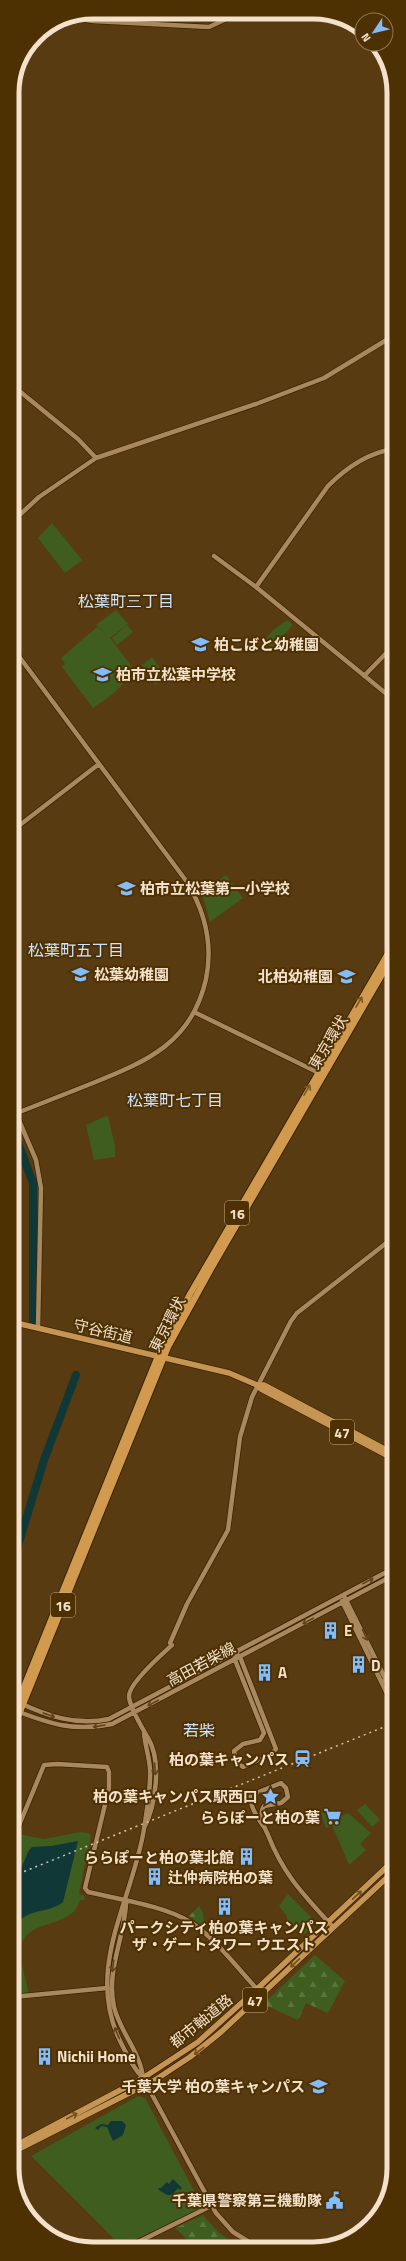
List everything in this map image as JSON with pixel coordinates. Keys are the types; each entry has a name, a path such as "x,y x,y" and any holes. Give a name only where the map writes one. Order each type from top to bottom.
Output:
{"highway":[{"name":"東京環状","path":"19,1700 161,1356 387,956"},
{"name":"東京環状","path":"320,1073 387,965"}],"main road":[{"name":"守谷街道","path":"19,1324 221,1370 257,1385 261,1389 387,1455"},
{"name":"守谷街道","path":"257,1385 264,1385 387,1450"},
{"name":"都市軸道路","path":"19,2144 143,2078 198,2042 257,1989 387,1867"},
{"name":"都市軸道路","path":"19,2149 147,2085 174,2068 213,2039 387,1878"}],"street":[{"path":"85,20 204,27 218,24 228,19"},
{"path":"19,516 39,497 96,458 256,404 324,378 387,340"},
{"path":"19,391 78,439 96,458"},
{"path":"256,587 328,486 339,475 360,461 387,451"},
{"path":"214,556 256,587 387,694"},
{"path":"364,676 387,653"},
{"path":"19,656 187,882 201,908 206,926 209,956 204,987 194,1012 172,1041 142,1063 19,1112"},
{"path":"19,826 99,764"},
{"path":"194,1012 320,1073"},
{"path":"19,1118 36,1160 41,1188 38,1328"},
{"path":"143,2078 142,2068 120,2026 113,1997 114,1960 125,1916 126,1901 144,1828 150,1785 150,1768 144,1733 132,1707 129,1696 132,1687 172,1645 170,1643 187,1604 228,1530 240,1437 257,1385 297,1313 387,1242"},
{"name":"高田若柴線","path":"19,1708 61,1719 83,1721 109,1718 387,1572"},
{"name":"高田若柴線","path":"19,1708 58,1725 74,1728 112,1724 387,1579"},
{"path":"342,1595 348,1599 386,1680 381,1683"},
{"path":"342,1595 342,1603 387,1695"},
{"path":"234,1652 240,1657 274,1739 276,1749 273,1754 245,1766 239,1765 233,1754 236,1748 262,1738 274,1739"},
{"path":"234,1652 235,1660 264,1732 262,1738"},
{"path":"19,1826 44,1766 57,1764 107,1767 109,1788 85,1888 88,1892 172,1913 191,1922 202,1931 257,1989"},
{"path":"264,1827 262,1811 264,1806 281,1803 288,1797 286,1788 281,1783 251,1795 251,1800 259,1820 264,1827 287,1875 334,1927"},
{"path":"126,1901 120,1913 109,1954 107,1988 115,2028 136,2072 143,2078 147,2085 211,2206 220,2219 233,2232 249,2242"},
{"path":"19,1996 107,1988"},
{"path":"138,2242 211,2206"}],"green space":[{"path":"52,523 82,560 65,573 38,538"},
{"path":"116,610 128,624 110,638 132,667 133,674 113,694 93,708 62,667 65,664 61,658 97,627 106,633 96,625"},
{"path":"287,620 293,625 272,648 264,641 272,631"},
{"path":"127,625 133,632 117,645 112,638"},
{"path":"152,657 167,677 155,685 142,665"},
{"path":"19,667 21,670 21,677 19,680"},
{"path":"226,875 243,898 210,922 202,894"},
{"path":"108,1116 115,1146 115,1157 94,1160 86,1125"},
{"path":"365,1804 380,1820 372,1827 357,1810"},
{"path":"326,1809 336,1810 339,1817 348,1813 371,1833 360,1844 366,1850 349,1865 332,1825 326,1828 320,1811"},
{"path":"80,1832 89,1833 91,1836 79,1894 85,1896 84,1900 80,1900 69,1916 32,1931 26,1937 20,1951 29,1994 19,1994 19,1834 44,1839"},
{"path":"288,1894 312,1918 312,1927 302,1936 287,1921 287,1916 279,1906"},
{"path":"199,1906 203,1913 204,1927 189,1916"},
{"path":"315,1955 345,1981 328,2013 306,2003 298,2020 263,2004"},
{"path":"138,2096 145,2098 201,2204 200,2210 130,2242 117,2242 31,2156"},
{"path":"203,2215 217,2231 231,2242 190,2242 175,2228"}],"water":[{"path":"78,1841 63,1902 57,1906 30,1914 19,1921 19,1873 29,1850 32,1847 51,1846"},
{"path":"111,2121 122,2121 126,2125 123,2135 113,2141 107,2127 101,2126 98,2130 95,2128 101,2124 108,2125"},
{"path":"173,2179 182,2188 180,2190 178,2188 172,2195 167,2195 159,2190 158,2188 161,2188 167,2182 169,2184"}],"waterway":[{"path":"19,1145 33,1183 33,1321"},
{"path":"19,1542 44,1460 76,1375"}],"railway":[{"path":"19,1874 387,1726"}],"place":[{"name":"柏こばと幼稚園","path":"201,644"},
{"name":"柏市立松葉中学校","path":"103,674"},
{"name":"柏市立松葉第一小学校","path":"127,888"},
{"name":"松葉幼稚園","path":"81,974"},
{"name":"北柏幼稚園","path":"346,976"},
{"name":"E","path":"331,1630"},
{"name":"D","path":"358,1665"},
{"name":"A","path":"265,1672"},
{"name":"柏の葉キャンパス","path":"302,1759"},
{"name":"柏の葉キャンパス駅西口","path":"271,1796"},
{"name":"ららぽーと柏の葉","path":"333,1817"},
{"name":"ららぽーと柏の葉北館","path":"247,1857"},
{"name":"辻仲病院柏の葉","path":"155,1877"},
{"name":"パークシティ柏の葉キャンパス ザ・ゲートタワー ウエスト","path":"224,1906"},
{"name":"Nichii Home","path":"44,2056"},
{"name":"千葉大学 柏の葉キャンパス","path":"318,2086"},
{"name":"千葉県警察第三機動隊","path":"335,2200"}],"district":[{"name":"松葉町三丁目","path":"126,601"},
{"name":"松葉町五丁目","path":"76,950"},
{"name":"松葉町七丁目","path":"175,1100"},
{"name":"若柴","path":"199,1730"}]}
